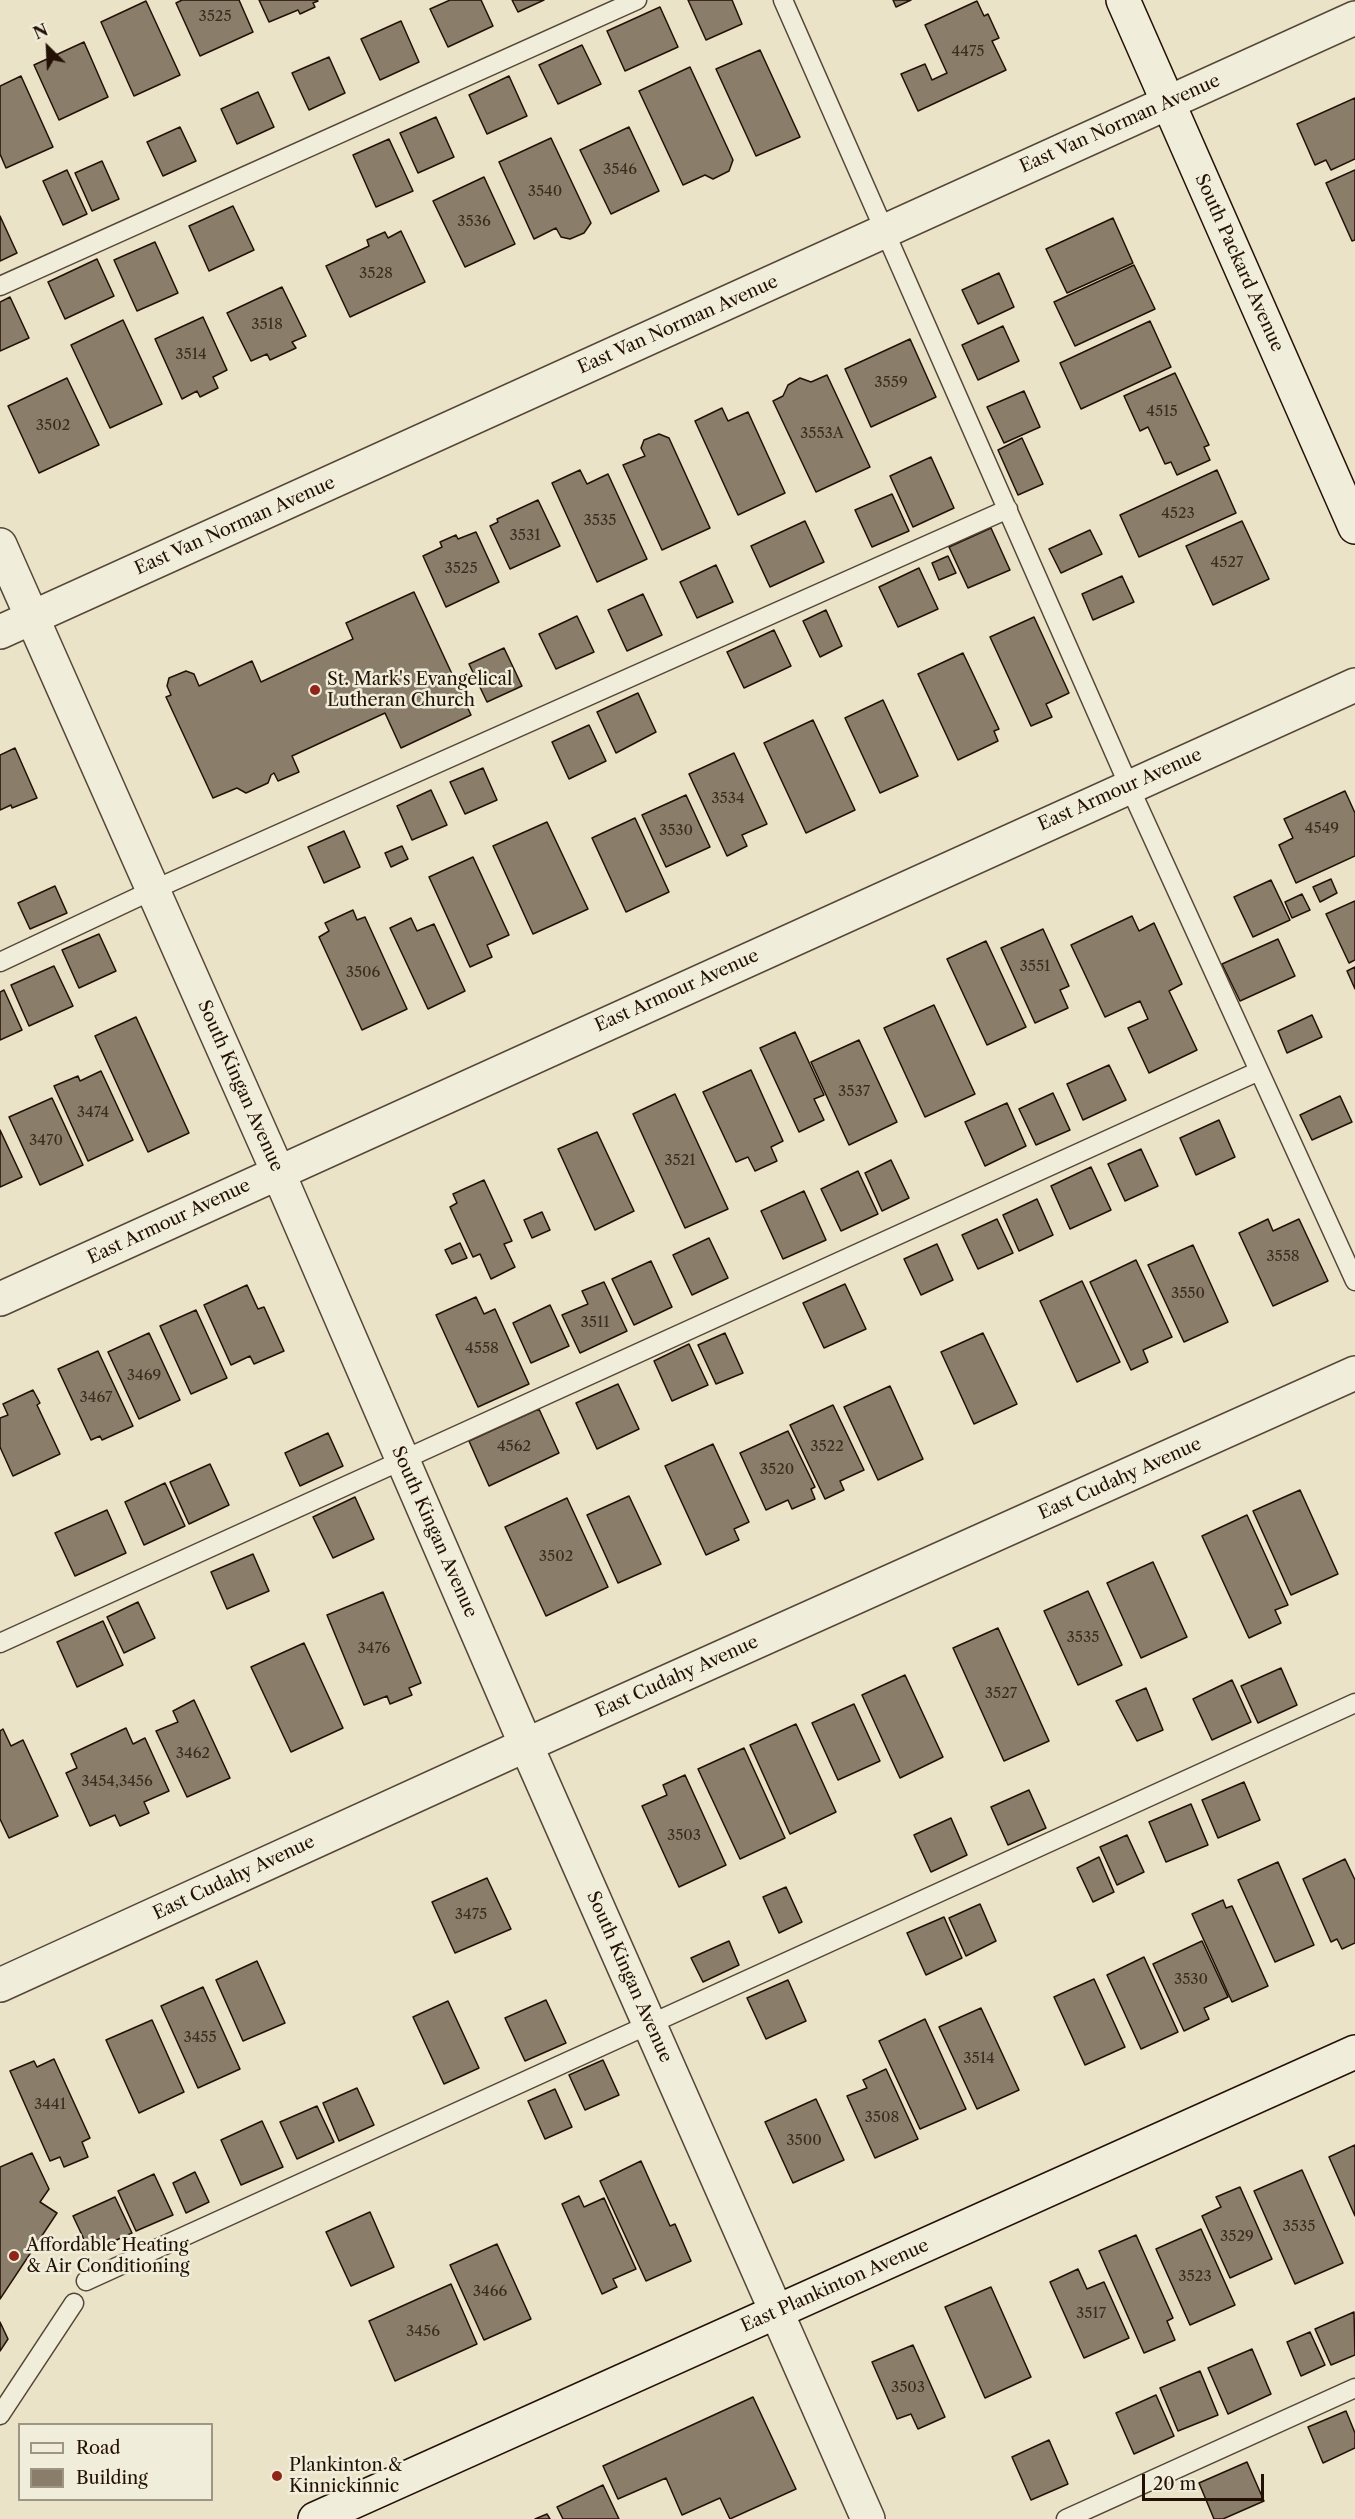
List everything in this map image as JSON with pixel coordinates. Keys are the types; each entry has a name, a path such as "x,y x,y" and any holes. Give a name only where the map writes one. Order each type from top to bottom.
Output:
{"street":[{"name":"South Packard Avenue","path":"1123,0 1355,527"},
{"name":"East Van Norman Avenue","path":"0,632 1355,18"},
{"name":"South Kingan Avenue","path":"0,545 278,1172 526,1745 868,2519"},
{"name":"East Armour Avenue","path":"0,1299 1355,685"},
{"name":"East Cudahy Avenue","path":"0,1985 526,1745 1355,1373"},
{"name":"East Plankinton Avenue","path":"315,2519 1355,2052"}],"lane":[{"path":"0,286 637,0"},
{"path":"783,0 1129,786 1355,1281"},
{"path":"0,962 153,890 1008,509"},
{"path":"0,1643 1259,1071"},
{"path":"86,2281 1355,1703"},
{"path":"0,2415 74,2303"},
{"path":"1066,2519 1355,2388"}],"building":[{"path":"182,0 239,0 253,32 200,56 176,3"},
{"path":"259,0 318,1 313,3 315,7 300,14 298,10 269,22"},
{"path":"450,0 481,0 493,26 448,47 430,9"},
{"path":"512,0 544,0 518,12"},
{"path":"688,0 732,0 742,24 706,40"},
{"path":"893,0 911,0 896,7"},
{"path":"146,1 180,75 134,96 101,22"},
{"path":"977,1 984,16 988,14 999,38 992,41 1006,70 918,111 901,74 925,64 932,80 947,73 925,25"},
{"path":"660,7 678,47 625,71 607,31"},
{"path":"401,21 419,62 380,80 361,39"},
{"path":"84,42 108,97 59,120 34,65"},
{"path":"582,45 601,84 558,104 539,65"},
{"path":"760,50 800,137 756,156 716,69"},
{"path":"329,57 345,93 309,110 292,73"},
{"path":"690,67 733,160 729,171 713,179 705,175 683,185 639,91"},
{"path":"21,76 53,147 6,168 0,154 0,86"},
{"path":"509,76 527,116 487,134 469,95"},
{"path":"258,92 274,127 237,144 221,109"},
{"path":"1355,98 1355,159 1331,170 1326,160 1315,165 1297,124"},
{"path":"436,117 454,157 418,173 400,133"},
{"path":"180,127 196,161 163,176 147,142"},
{"path":"629,127 659,191 611,214 580,150"},
{"path":"551,138 591,223 584,233 570,239 561,237 556,228 534,239 499,162"},
{"path":"389,139 413,191 376,207 353,155"},
{"path":"102,161 119,199 92,211 75,173"},
{"path":"67,170 87,214 63,225 43,181"},
{"path":"1355,170 1355,240 1352,241 1326,183"},
{"path":"484,177 515,244 465,267 433,201"},
{"path":"233,206 254,250 209,271 189,226"},
{"path":"0,216 17,253 0,261"},
{"path":"1113,218 1133,263 1067,293 1046,249"},
{"path":"401,231 425,282 350,317 326,266 369,246 367,240 385,232 388,238"},
{"path":"155,242 178,293 137,311 114,260"},
{"path":"97,259 114,296 65,319 48,282"},
{"path":"1134,265 1155,309 1075,346 1054,302"},
{"path":"999,273 1014,307 978,324 962,290"},
{"path":"282,287 306,336 292,342 296,348 270,360 267,354 251,361 227,313"},
{"path":"10,297 29,338 0,351 0,302"},
{"path":"203,317 227,370 213,377 218,388 200,397 197,391 182,399 155,339"},
{"path":"123,320 162,404 110,428 71,345"},
{"path":"1150,321 1171,367 1081,409 1060,363"},
{"path":"1003,326 1019,361 978,380 962,345"},
{"path":"910,339 936,397 871,427 845,369"},
{"path":"1175,373 1209,445 1204,447 1210,460 1177,475 1171,462 1165,464 1148,427 1140,431 1124,396"},
{"path":"827,375 870,467 816,492 773,401 783,396 788,385 800,378 811,382"},
{"path":"67,378 99,445 39,473 8,406"},
{"path":"1024,391 1040,427 1004,443 987,407"},
{"path":"722,408 728,421 748,412 785,493 738,515 695,421"},
{"path":"659,434 669,438 710,528 662,550 623,465 645,456 641,448 644,440"},
{"path":"1022,438 1043,484 1018,495 998,450"},
{"path":"931,457 954,508 913,527 890,476"},
{"path":"580,470 587,484 608,474 647,559 597,582 552,483"},
{"path":"1217,470 1236,513 1139,557 1120,515"},
{"path":"892,494 909,531 872,547 855,510"},
{"path":"538,500 560,546 510,569 490,526 498,522 497,519"},
{"path":"805,521 824,562 770,587 751,546"},
{"path":"1242,521 1269,579 1213,605 1186,546"},
{"path":"991,528 1010,570 968,588 949,547"},
{"path":"1090,530 1102,554 1061,573 1049,549"},
{"path":"476,532 499,582 446,607 423,556 442,547 440,542 456,535 458,539"},
{"path":"948,556 956,573 939,580 932,563"},
{"path":"716,565 733,602 697,618 680,582"},
{"path":"919,568 938,609 898,627 879,587"},
{"path":"1122,576 1134,602 1093,620 1082,594"},
{"path":"414,592 471,715 401,748 385,713 292,756 299,772 278,781 274,773 268,783 246,793 237,788 213,798 166,697 171,695 167,686 169,678 186,671 194,674 199,686 252,661 261,682 353,639 346,623"},
{"path":"643,594 662,635 627,651 608,610"},
{"path":"826,610 842,646 820,657 803,621"},
{"path":"577,616 594,652 556,669 539,634"},
{"path":"1034,617 1069,693 1046,704 1052,717 1031,726 990,637"},
{"path":"774,630 791,666 744,688 727,652"},
{"path":"504,648 522,686 487,702 469,664"},
{"path":"963,653 999,729 994,731 998,741 958,760 918,674"},
{"path":"638,693 656,732 616,753 597,712"},
{"path":"883,700 918,776 880,793 845,718"},
{"path":"813,720 855,810 806,833 764,743"},
{"path":"589,725 606,761 569,779 552,742"},
{"path":"15,748 37,798 0,810 0,755"},
{"path":"734,753 767,824 742,835 747,846 727,856 689,774"},
{"path":"483,768 497,800 465,814 450,782"},
{"path":"431,790 447,825 412,840 397,806"},
{"path":"1345,791 1355,813 1355,856 1296,883 1279,845 1293,838 1284,819"},
{"path":"686,795 710,847 666,867 642,815"},
{"path":"635,818 669,892 626,912 592,838"},
{"path":"547,822 588,909 533,934 493,846"},
{"path":"344,831 360,867 324,883 308,847"},
{"path":"402,846 408,859 391,867 385,853"},
{"path":"473,857 509,935 487,945 492,957 470,967 429,877"},
{"path":"1331,879 1337,893 1320,902 1313,887"},
{"path":"1271,880 1290,920 1253,937 1234,897"},
{"path":"55,886 67,913 30,929 18,903"},
{"path":"1302,894 1310,910 1292,918 1285,902"},
{"path":"1355,901 1355,960 1349,963 1326,914"},
{"path":"353,910 357,920 365,917 407,1009 362,1030 319,937 329,931 325,923"},
{"path":"1132,916 1139,931 1154,923 1182,984 1169,991 1197,1050 1149,1073 1128,1028 1148,1019 1140,1001 1105,1017 1071,945"},
{"path":"411,918 417,931 434,924 465,991 428,1009 390,928"},
{"path":"1043,929 1069,986 1060,990 1068,1008 1035,1023 1001,948"},
{"path":"99,934 116,971 79,988 62,950"},
{"path":"1278,939 1295,976 1240,1001 1222,964"},
{"path":"986,941 1026,1027 987,1045 947,959"},
{"path":"54,966 73,1006 29,1026 11,985"},
{"path":"1355,967 1355,989 1347,971"},
{"path":"4,990 22,1030 0,1040 0,992"},
{"path":"934,1005 975,1094 925,1117 884,1028"},
{"path":"1312,1015 1322,1037 1287,1053 1278,1031"},
{"path":"136,1017 189,1133 148,1152 95,1036"},
{"path":"795,1032 824,1095 814,1099 824,1120 799,1132 760,1048"},
{"path":"859,1040 897,1122 849,1145 811,1062"},
{"path":"1109,1065 1126,1100 1083,1120 1067,1084"},
{"path":"751,1070 783,1141 771,1147 777,1161 755,1171 748,1157 736,1162 703,1092"},
{"path":"101,1071 133,1140 88,1161 54,1086 78,1076 80,1081"},
{"path":"1053,1093 1070,1130 1036,1145 1019,1109"},
{"path":"675,1094 728,1209 685,1228 633,1114"},
{"path":"1340,1096 1352,1122 1312,1140 1300,1115"},
{"path":"52,1098 83,1165 40,1185 9,1117"},
{"path":"1007,1103 1026,1146 985,1166 965,1122"},
{"path":"1219,1120 1235,1157 1196,1175 1180,1138"},
{"path":"0,1130 22,1177 0,1187"},
{"path":"597,1132 634,1211 595,1230 558,1149"},
{"path":"1141,1149 1158,1186 1125,1201 1108,1164"},
{"path":"891,1160 909,1198 882,1211 865,1173"},
{"path":"1091,1167 1111,1210 1070,1229 1051,1186"},
{"path":"858,1171 878,1214 841,1231 821,1189"},
{"path":"484,1180 512,1241 504,1244 515,1267 491,1279 480,1254 473,1257 450,1207 457,1203 453,1194"},
{"path":"804,1191 826,1240 783,1259 761,1211"},
{"path":"1037,1199 1053,1235 1019,1251 1003,1215"},
{"path":"542,1212 550,1230 532,1238 524,1220"},
{"path":"997,1219 1013,1253 978,1269 962,1235"},
{"path":"1268,1219 1273,1231 1299,1219 1328,1281 1273,1306 1239,1233"},
{"path":"709,1238 728,1278 692,1295 673,1255"},
{"path":"460,1243 467,1258 452,1264 445,1250"},
{"path":"937,1244 953,1280 921,1295 904,1259"},
{"path":"1193,1245 1228,1322 1184,1342 1148,1265"},
{"path":"1136,1260 1172,1337 1143,1350 1148,1362 1131,1370 1090,1282"},
{"path":"651,1261 672,1307 634,1325 612,1279"},
{"path":"1082,1281 1120,1362 1077,1382 1040,1301"},
{"path":"604,1282 627,1331 580,1353 562,1315 588,1304 582,1291"},
{"path":"845,1284 866,1329 824,1348 803,1303"},
{"path":"247,1285 258,1309 264,1307 284,1351 254,1364 250,1356 231,1365 204,1305"},
{"path":"476,1297 484,1314 495,1309 529,1384 478,1407 436,1315"},
{"path":"550,1305 569,1346 531,1363 513,1323"},
{"path":"196,1310 227,1378 191,1394 160,1326"},
{"path":"149,1333 180,1400 139,1419 108,1352"},
{"path":"725,1333 743,1373 716,1384 698,1345"},
{"path":"983,1333 1017,1404 974,1424 941,1352"},
{"path":"689,1344 708,1385 672,1401 654,1361"},
{"path":"98,1351 133,1426 102,1440 100,1436 91,1440 58,1369"},
{"path":"618,1384 639,1429 597,1449 576,1403"},
{"path":"890,1386 923,1459 878,1480 844,1407"},
{"path":"33,1390 40,1403 37,1405 60,1454 13,1476 0,1447 0,1418 8,1415 3,1404"},
{"path":"833,1405 864,1470 840,1481 844,1490 825,1499 790,1425"},
{"path":"539,1409 559,1453 489,1486 469,1441"},
{"path":"788,1431 815,1487 811,1489 815,1499 792,1509 788,1500 766,1510 740,1453"},
{"path":"328,1433 343,1466 300,1486 285,1453"},
{"path":"713,1444 749,1522 734,1529 739,1540 706,1555 665,1466"},
{"path":"210,1464 229,1505 189,1524 170,1482"},
{"path":"165,1483 185,1526 144,1545 125,1502"},
{"path":"1300,1490 1338,1574 1291,1595 1253,1511"},
{"path":"629,1496 661,1564 618,1583 587,1515"},
{"path":"355,1497 374,1539 333,1558 313,1517"},
{"path":"567,1498 608,1587 546,1616 505,1527"},
{"path":"107,1510 126,1553 75,1576 55,1533"},
{"path":"1247,1515 1288,1605 1275,1610 1281,1623 1249,1638 1202,1536"},
{"path":"253,1554 269,1591 227,1609 211,1572"},
{"path":"1153,1562 1187,1637 1141,1658 1107,1583"},
{"path":"1088,1591 1122,1665 1078,1685 1044,1611"},
{"path":"383,1592 421,1683 409,1688 412,1695 390,1704 387,1696 364,1705 327,1615"},
{"path":"138,1602 155,1638 124,1653 107,1617"},
{"path":"103,1621 123,1665 77,1687 57,1642"},
{"path":"998,1628 1049,1741 1004,1761 953,1648"},
{"path":"304,1643 343,1728 291,1752 251,1667"},
{"path":"1281,1668 1297,1705 1258,1723 1241,1686"},
{"path":"905,1675 943,1757 900,1778 862,1695"},
{"path":"1232,1680 1251,1722 1212,1740 1193,1699"},
{"path":"1146,1688 1163,1730 1137,1741 1116,1701"},
{"path":"194,1700 230,1778 187,1797 156,1731 178,1722 173,1711"},
{"path":"854,1704 880,1761 838,1780 812,1723"},
{"path":"796,1724 836,1812 790,1834 750,1745"},
{"path":"126,1728 133,1744 145,1738 169,1791 144,1802 149,1813 120,1826 115,1815 90,1826 66,1773 77,1768 71,1754"},
{"path":"3,1729 11,1746 23,1740 58,1816 9,1838 0,1819 0,1731"},
{"path":"744,1748 785,1838 740,1859 698,1769"},
{"path":"685,1775 726,1865 679,1887 642,1806 667,1795 663,1785"},
{"path":"1244,1782 1260,1820 1218,1838 1202,1800"},
{"path":"1029,1790 1046,1828 1008,1845 991,1807"},
{"path":"1191,1804 1208,1845 1166,1862 1149,1822"},
{"path":"951,1818 967,1855 931,1872 914,1835"},
{"path":"1127,1835 1144,1872 1117,1885 1100,1847"},
{"path":"1099,1857 1114,1892 1093,1902 1077,1868"},
{"path":"1345,1859 1355,1880 1355,1943 1342,1949 1337,1939 1331,1942 1303,1879"},
{"path":"1278,1862 1314,1945 1275,1962 1238,1880"},
{"path":"487,1878 511,1929 455,1953 432,1902"},
{"path":"786,1887 802,1922 779,1933 763,1897"},
{"path":"1223,1900 1226,1908 1232,1906 1268,1986 1232,2002 1192,1914"},
{"path":"980,1904 996,1941 966,1956 949,1918"},
{"path":"944,1917 962,1958 926,1975 907,1933"},
{"path":"729,1941 739,1965 703,1982 691,1958"},
{"path":"1202,1941 1228,1997 1204,2008 1209,2019 1184,2031 1153,1964"},
{"path":"1144,1957 1178,2032 1141,2049 1107,1975"},
{"path":"257,1961 285,2023 243,2041 216,1980"},
{"path":"1094,1979 1125,2047 1085,2065 1054,1997"},
{"path":"788,1980 806,2021 766,2039 747,1998"},
{"path":"203,1987 240,2069 198,2088 161,2006"},
{"path":"546,2000 566,2043 525,2061 505,2018"},
{"path":"448,2001 479,2068 444,2084 413,2017"},
{"path":"981,2008 1019,2090 977,2109 939,2027"},
{"path":"925,2019 966,2109 920,2129 879,2041"},
{"path":"152,2020 184,2092 139,2113 106,2040"},
{"path":"54,2059 90,2138 82,2142 88,2157 64,2167 60,2157 50,2161 10,2071 34,2061 37,2067"},
{"path":"603,2060 619,2095 585,2110 569,2075"},
{"path":"886,2069 918,2139 875,2158 847,2096 867,2088 863,2080"},
{"path":"357,2088 374,2125 339,2141 323,2103"},
{"path":"555,2089 572,2127 545,2139 528,2101"},
{"path":"816,2099 844,2160 793,2183 765,2122"},
{"path":"317,2106 334,2142 297,2159 280,2122"},
{"path":"262,2121 283,2167 241,2185 221,2140"},
{"path":"1355,2145 1355,2216 1329,2157"},
{"name":"Affordable Heating & Air Conditioning","path":"32,2153 49,2189 40,2202 57,2213 0,2299 0,2167"},
{"path":"641,2161 670,2226 675,2224 691,2261 646,2281 600,2181"},
{"path":"1302,2170 1343,2263 1295,2284 1254,2191"},
{"path":"195,2172 209,2202 186,2213 173,2183"},
{"path":"154,2174 173,2215 136,2231 118,2191"},
{"path":"1240,2187 1272,2259 1230,2278 1202,2216 1221,2207 1216,2197"},
{"path":"579,2196 584,2207 604,2198 636,2269 613,2279 617,2287 602,2294 562,2204"},
{"path":"115,2197 132,2233 90,2252 73,2216"},
{"path":"370,2212 394,2267 351,2286 326,2232"},
{"path":"1201,2229 1235,2305 1190,2325 1156,2249"},
{"path":"1136,2235 1173,2318 1167,2321 1175,2340 1144,2353 1099,2251"},
{"path":"497,2244 531,2319 484,2340 450,2265"},
{"path":"1078,2269 1087,2289 1104,2282 1129,2338 1084,2358 1050,2282"},
{"path":"451,2284 477,2344 395,2381 369,2321"},
{"path":"991,2287 1031,2377 985,2398 945,2307"},
{"path":"1354,2312 1355,2355 1331,2365 1315,2329"},
{"name":"Affordable Heating & Air Conditioning","path":"0,2322 8,2339 0,2351"},
{"path":"1310,2332 1325,2365 1301,2376 1287,2342"},
{"path":"913,2345 945,2417 918,2429 911,2414 897,2419 872,2362"},
{"path":"1252,2349 1271,2394 1228,2414 1208,2368"},
{"path":"1200,2371 1218,2415 1178,2431 1160,2388"},
{"path":"1156,2395 1174,2436 1134,2454 1116,2413"},
{"path":"753,2397 796,2489 730,2519 720,2498 682,2515 666,2478 618,2499 603,2466"},
{"path":"1346,2411 1355,2433 1355,2448 1323,2463 1308,2427"},
{"path":"1049,2440 1068,2484 1031,2500 1012,2457"},
{"path":"1247,2462 1264,2501 1223,2519 1214,2519 1199,2483"},
{"path":"603,2485 619,2519 563,2519 557,2507"},
{"path":"547,2514 550,2519 535,2519"}],"place":[{"name":"St. Mark's Evangelical Lutheran Church","path":"315,690"},
{"name":"Affordable Heating & Air Conditioning","path":"14,2256"},
{"name":"Plankinton & Kinnickinnic","path":"277,2476"}]}
